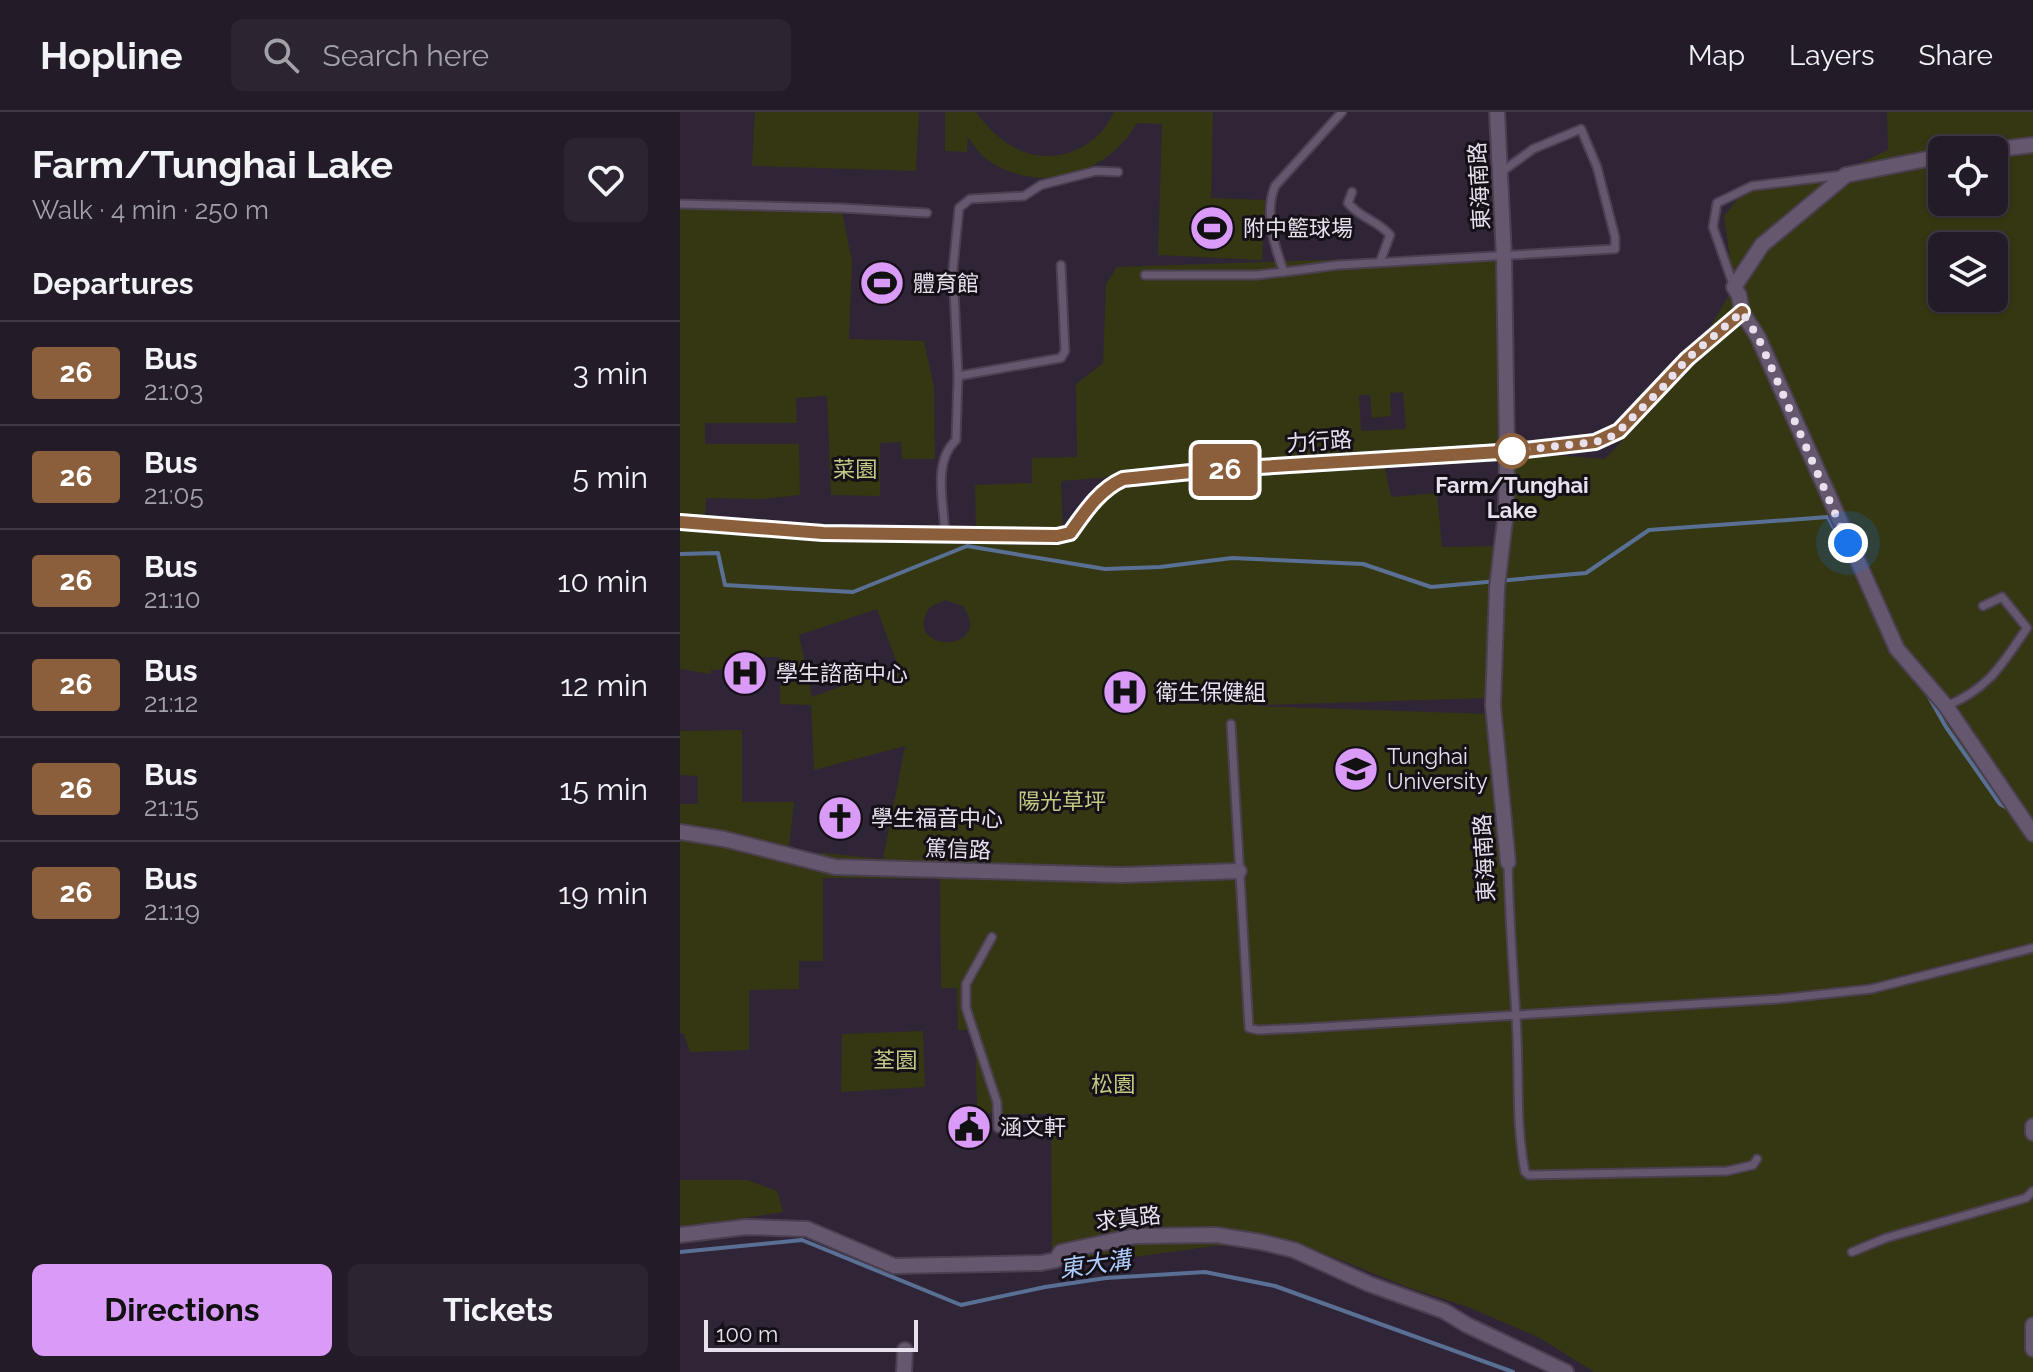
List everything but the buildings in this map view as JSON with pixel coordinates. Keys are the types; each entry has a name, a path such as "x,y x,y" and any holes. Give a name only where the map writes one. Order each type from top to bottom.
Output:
{"street":[{"name":"東海南路","path":"1497,112 1504,257 1507,452 1497,588 1493,706 1508,862"},
{"path":"2008,148 2033,145"},
{"path":"1928,159 1846,175 1762,245 1734,287 1742,312 1758,337 1897,649 1946,706 2033,834"},
{"name":"力行路","path":"680,522 809,532 1057,536 1070,533 1092,502 1112,484 1123,479 1210,470 1507,452 1595,442 1619,431 1687,359 1742,312"},
{"name":"篤信路","path":"680,832 724,839 835,867 1121,875 1239,871"},
{"path":"2033,1126 2033,1133"},
{"name":"求真路","path":"680,1235 746,1227 807,1229 894,1266 1041,1263 1056,1260 1061,1252 1135,1236 1216,1235 1294,1250 1369,1284 1444,1311 1566,1372"},
{"path":"2033,1325 2033,1349"},
{"path":"904,1372 905,1350"}],"lane":[{"path":"1284,272 1273,244 1270,198 1275,186 1342,112"},
{"path":"1500,173 1533,149 1581,129 1597,167 1615,237 1615,249 1504,257"},
{"path":"945,536 942,463 949,446 956,440 958,376 953,269 959,208 970,199 1024,196 1041,185 1096,171 1118,172"},
{"path":"1734,287 1713,227 1717,203 1752,186 1846,175"},
{"path":"1352,192 1348,203 1357,214 1381,225 1390,235 1380,262"},
{"path":"680,204 927,213"},
{"name":"東海南路","path":"1145,275 1257,275 1380,262 1504,257"},
{"path":"958,376 1061,358 1065,351 1061,265"},
{"path":"1946,706 1978,690 1996,674 2027,628 2002,597 1983,606"},
{"path":"1231,724 1249,1028 1305,1028 1778,999 1871,989 2033,948"},
{"name":"東海南路","path":"1508,862 1521,1149 1525,1172 1529,1175 1727,1171 1753,1165 1757,1159"},
{"path":"992,937 966,984 966,1008 997,1102 998,1128"},
{"path":"1852,1252 1886,1238 2026,1198 2033,1191"}],"green space":[{"path":"755,112 919,112 916,171 752,166"},
{"path":"945,112 976,112 994,133 1016,148 1040,156 1054,156 1090,142 1106,126 1114,112 1213,112 1211,198 1265,200 1262,260 1158,255 1162,124 1137,123 1124,141 1089,168 1046,178 1025,176 1004,169 984,157 968,137 967,152 945,151"},
{"name":"Tunghai University","path":"1887,112 2033,112 2033,1372 1594,1372 1540,1338 1468,1307 1407,1287 1298,1243 1214,1246 1112,1260 1052,1264 1051,1114 995,1114 977,1110 975,1030 958,1030 957,988 941,988 940,879 823,878 823,961 799,961 799,989 749,990 749,1050 690,1052 684,1034 680,1033 680,804 698,804 698,776 680,775 680,731 742,730 742,802 794,802 788,856 823,853 883,859 905,746 814,770 811,705 780,704 780,657 746,657 745,669 711,670 711,674 680,669 680,204 841,208 852,261 849,339 924,341 934,387 935,459 902,459 901,442 880,443 880,496 831,495 827,396 796,398 797,423 705,423 705,444 799,444 800,495 762,499 706,498 705,525 976,535 975,485 1032,483 1032,458 1077,457 1076,384 1103,363 1106,284 1117,267 1496,254 1507,451 1605,459 1661,399 1734,287 1724,216 1747,188 1832,176 1888,150","holes":["1403,392 1406,429 1361,431 1359,395 1370,395 1372,418 1391,416 1390,393","1507,452 1502,546 1442,547 1437,493 1391,497 1383,458","1152,474 1132,478 1063,532 1061,481","945,600 963,606 970,622 967,633 959,640 936,640 927,633 924,622 930,607","877,609 898,666 812,697 799,635","1488,698 1489,714 1259,706"]},
{"name":"荃園","path":"923,1031 925,1087 841,1092 842,1034"},
{"path":"680,1180 747,1180 777,1191 783,1212 680,1228"}],"waterway":[{"path":"680,554 718,553 725,585 853,592 967,546 1105,569 1160,567 1232,558 1363,564 1431,587 1586,573 1649,530 1828,517 1842,543"},
{"path":"1929,697 1946,727 2000,804 2009,809"},
{"name":"東大溝","path":"680,1252 802,1240 961,1305 1106,1278 1205,1272 1275,1286 1513,1372"}],"bus line":[{"name":"26","path":"680,522 823,533 1057,536 1070,533 1092,502 1112,484 1123,479 1210,470 1542,449 1595,442 1619,431 1687,359 1742,312"}],"place":[{"name":"附中籃球場","path":"1212,228"},
{"name":"體育館","path":"882,283"},
{"name":"Farm/Tunghai Lake","path":"1512,451"},
{"name":"學生諮商中心","path":"745,673"},
{"name":"衛生保健組","path":"1125,692"},
{"name":"Tunghai University","path":"1356,769"},
{"name":"學生福音中心","path":"840,818"},
{"name":"涵文軒","path":"969,1127"}],"route":[{"path":"1512,451 1609,438 1663,387 1687,359 1742,312 1758,337 1848,543"}],"park label":[{"name":"菜園","path":"855,469"},
{"name":"陽光草坪","path":"1062,801"},
{"name":"松園","path":"1113,1084"}]}
